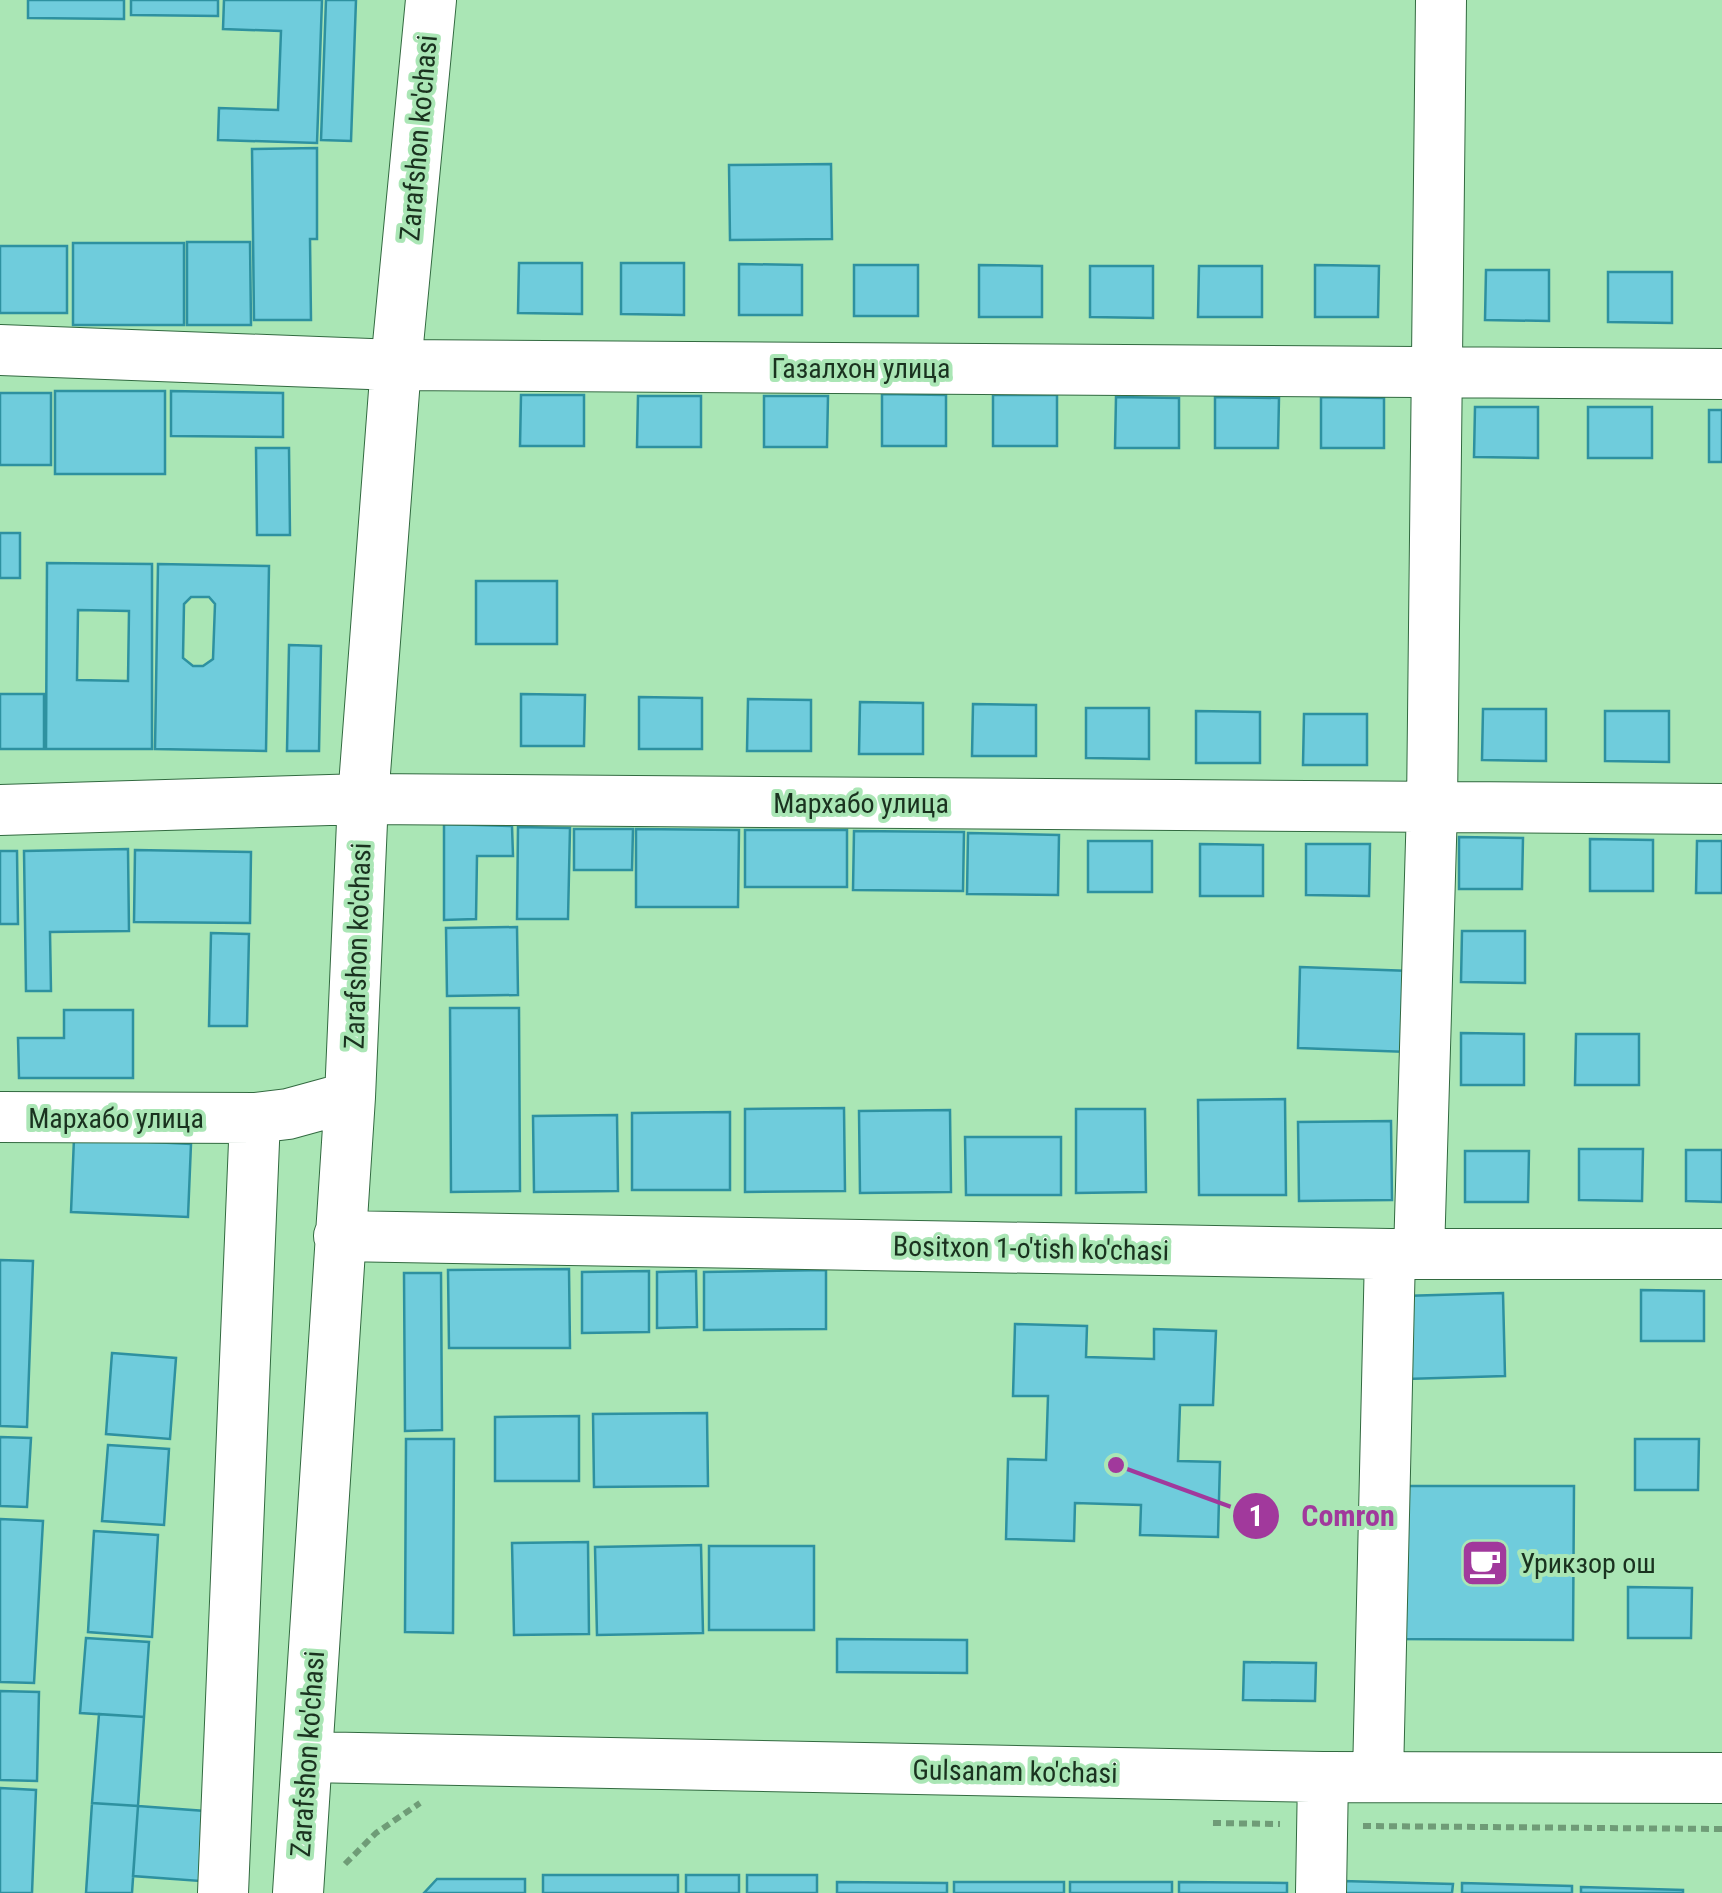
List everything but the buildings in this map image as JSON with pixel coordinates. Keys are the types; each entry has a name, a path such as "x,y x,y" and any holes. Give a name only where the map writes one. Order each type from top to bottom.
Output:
{"street":[{"name":"Zarafshon ko'chasi","path":"312,1879 308,1757 350,1096 363,799 396,365 431,0"},
{"path":"1378,1776 1432,807 1441,0"},
{"name":"Газалхон улица","path":"0,350 396,365 1722,374"},
{"name":"Мархабо улица","path":"0,810 363,799 1722,809"},
{"name":"Мархабо улица","path":"0,1117 255,1118 288,1114 350,1096"},
{"path":"223,1893 255,1118"},
{"name":"Bositxon 1-o'tish ko'chasi","path":"340,1236 1405,1254 1722,1254"},
{"name":"Gulsanam ko'chasi","path":"308,1757 1323,1776 1722,1778"},
{"path":"1321,1893 1323,1776"},
{"path":"252,1893 312,1879"}],"path":[{"path":"312,1879 420,1802 439,1803"},
{"path":"1204,1822 1722,1829"}],"place":[{"name":"Сomron","path":"1116,1465"},
{"name":"Урикзор ош","path":"1485,1563"}]}
